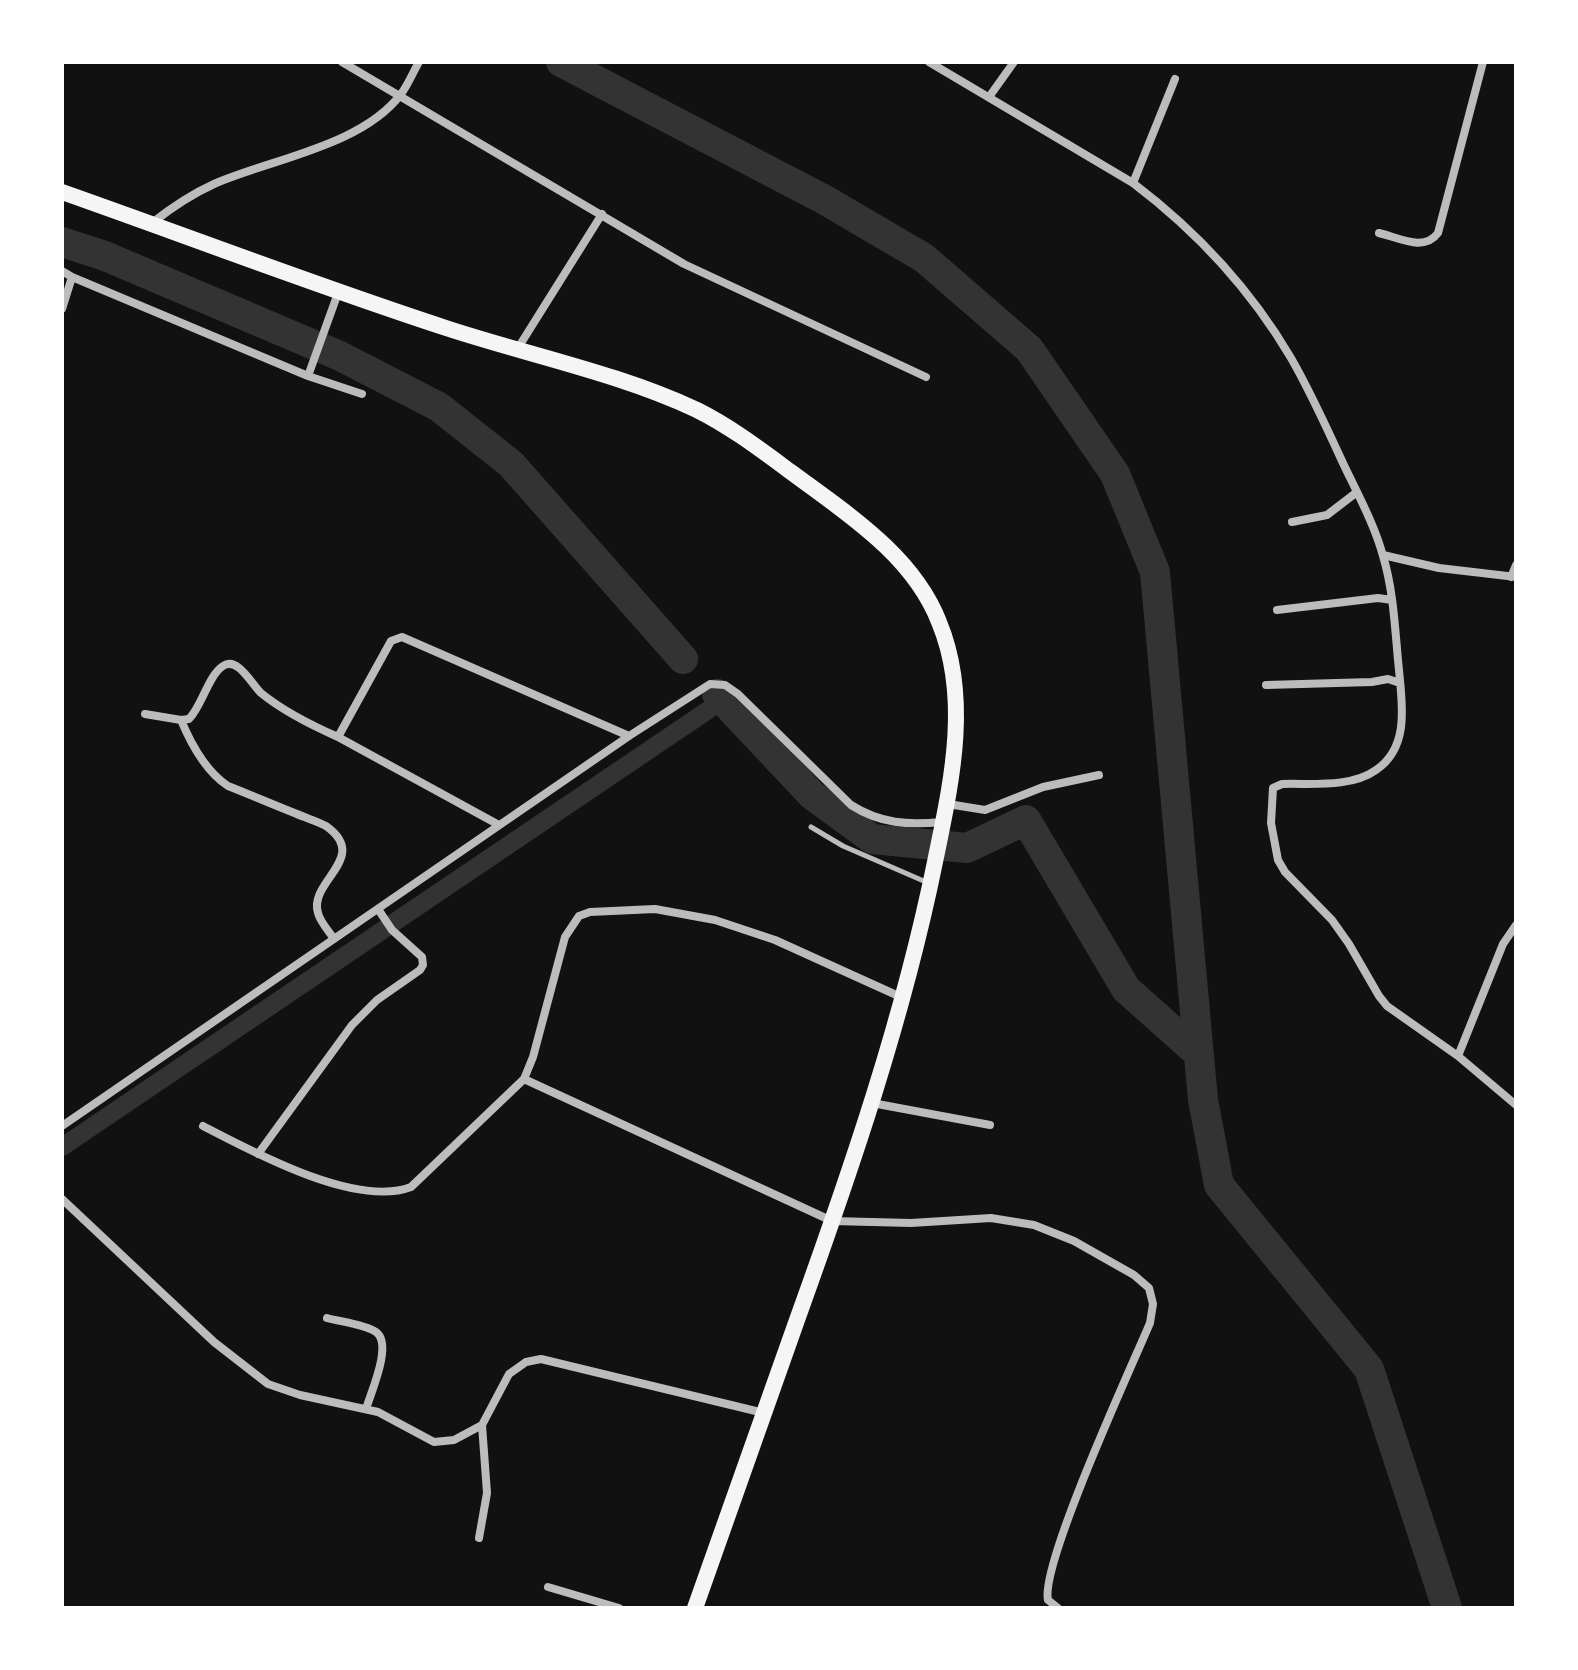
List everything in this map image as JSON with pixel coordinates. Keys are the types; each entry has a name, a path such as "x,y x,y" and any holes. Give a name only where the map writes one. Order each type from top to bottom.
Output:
{"highway":[{"path":"62,192 338,293 456,332 518,348 698,411 752,443 845,512 887,548 918,583 931,605 952,661 956,701 954,753 948,804 904,999 832,1221 695,1608"}],"street":[{"path":"342,62 684,264 926,377"},
{"path":"152,223 213,184 369,123 400,95 419,62"},
{"path":"929,62 1133,183 1196,237 1247,296 1290,356 1350,497 1383,555 1392,600 1402,736 1379,769 1360,779 1276,786 1271,794 1271,823 1278,860 1285,872 1332,920 1387,1006 1458,1056 1516,1105"},
{"path":"989,97 1014,62"},
{"path":"1379,233 1423,244 1432,241 1438,233 1483,62"},
{"path":"1133,183 1175,79"},
{"path":"518,348 602,214"},
{"path":"62,271 308,376 362,394"},
{"path":"62,309 72,277"},
{"path":"308,376 338,293"},
{"path":"1292,522 1327,515 1350,497"},
{"path":"1383,555 1439,568 1514,577 1516,565"},
{"path":"1277,610 1378,598 1392,600"},
{"path":"338,737 391,641 402,637 629,736"},
{"path":"145,714 189,719 215,676 229,664 241,668 263,694 319,728 499,825"},
{"path":"1266,685 1388,679 1400,683"},
{"path":"62,1126 334,939 380,912 629,736 716,682 725,685 851,805 869,816 909,825 942,827"},
{"path":"181,720 191,744 217,779 324,825 339,838 343,848 340,862 321,892 317,905 318,914 334,939"},
{"path":"948,804 985,810 1043,787 1099,775"},
{"path":"203,1126 258,1154 350,1189 396,1193 411,1187 524,1079 533,1057 565,937 579,916 590,912 655,909 715,920 775,940 904,999"},
{"path":"258,1154 352,1025 377,1000 423,965 422,957 392,930 380,912"},
{"path":"1458,1056 1503,944 1516,925"},
{"path":"524,1079 832,1221 911,1223 991,1218 1034,1225 1074,1241 1134,1275 1149,1288 1153,1304 1150,1323 1070,1515 1046,1586 1048,1600 1058,1608"},
{"path":"872,1103 990,1125"},
{"path":"62,1199 214,1342 268,1384 300,1395 366,1409 386,1416 434,1442 454,1440 482,1425"},
{"path":"327,1318 377,1333 383,1343 383,1353 366,1409"},
{"path":"479,1538 487,1493 482,1425 509,1374 526,1362 541,1359 764,1413"},
{"path":"548,1587 619,1608"}],"lane":[{"path":"811,827 843,846 931,884"}],"waterway":[{"path":"561,62 825,200 924,258 1029,349 1115,474 1155,572 1203,1100 1219,1185 1369,1369 1447,1608"},
{"path":"62,242 105,256 340,356 439,407 511,464 683,659"},
{"path":"717,694 812,795 872,839 967,848 1026,820 1126,989 1199,1054"},
{"path":"62,1147 723,700"}]}
